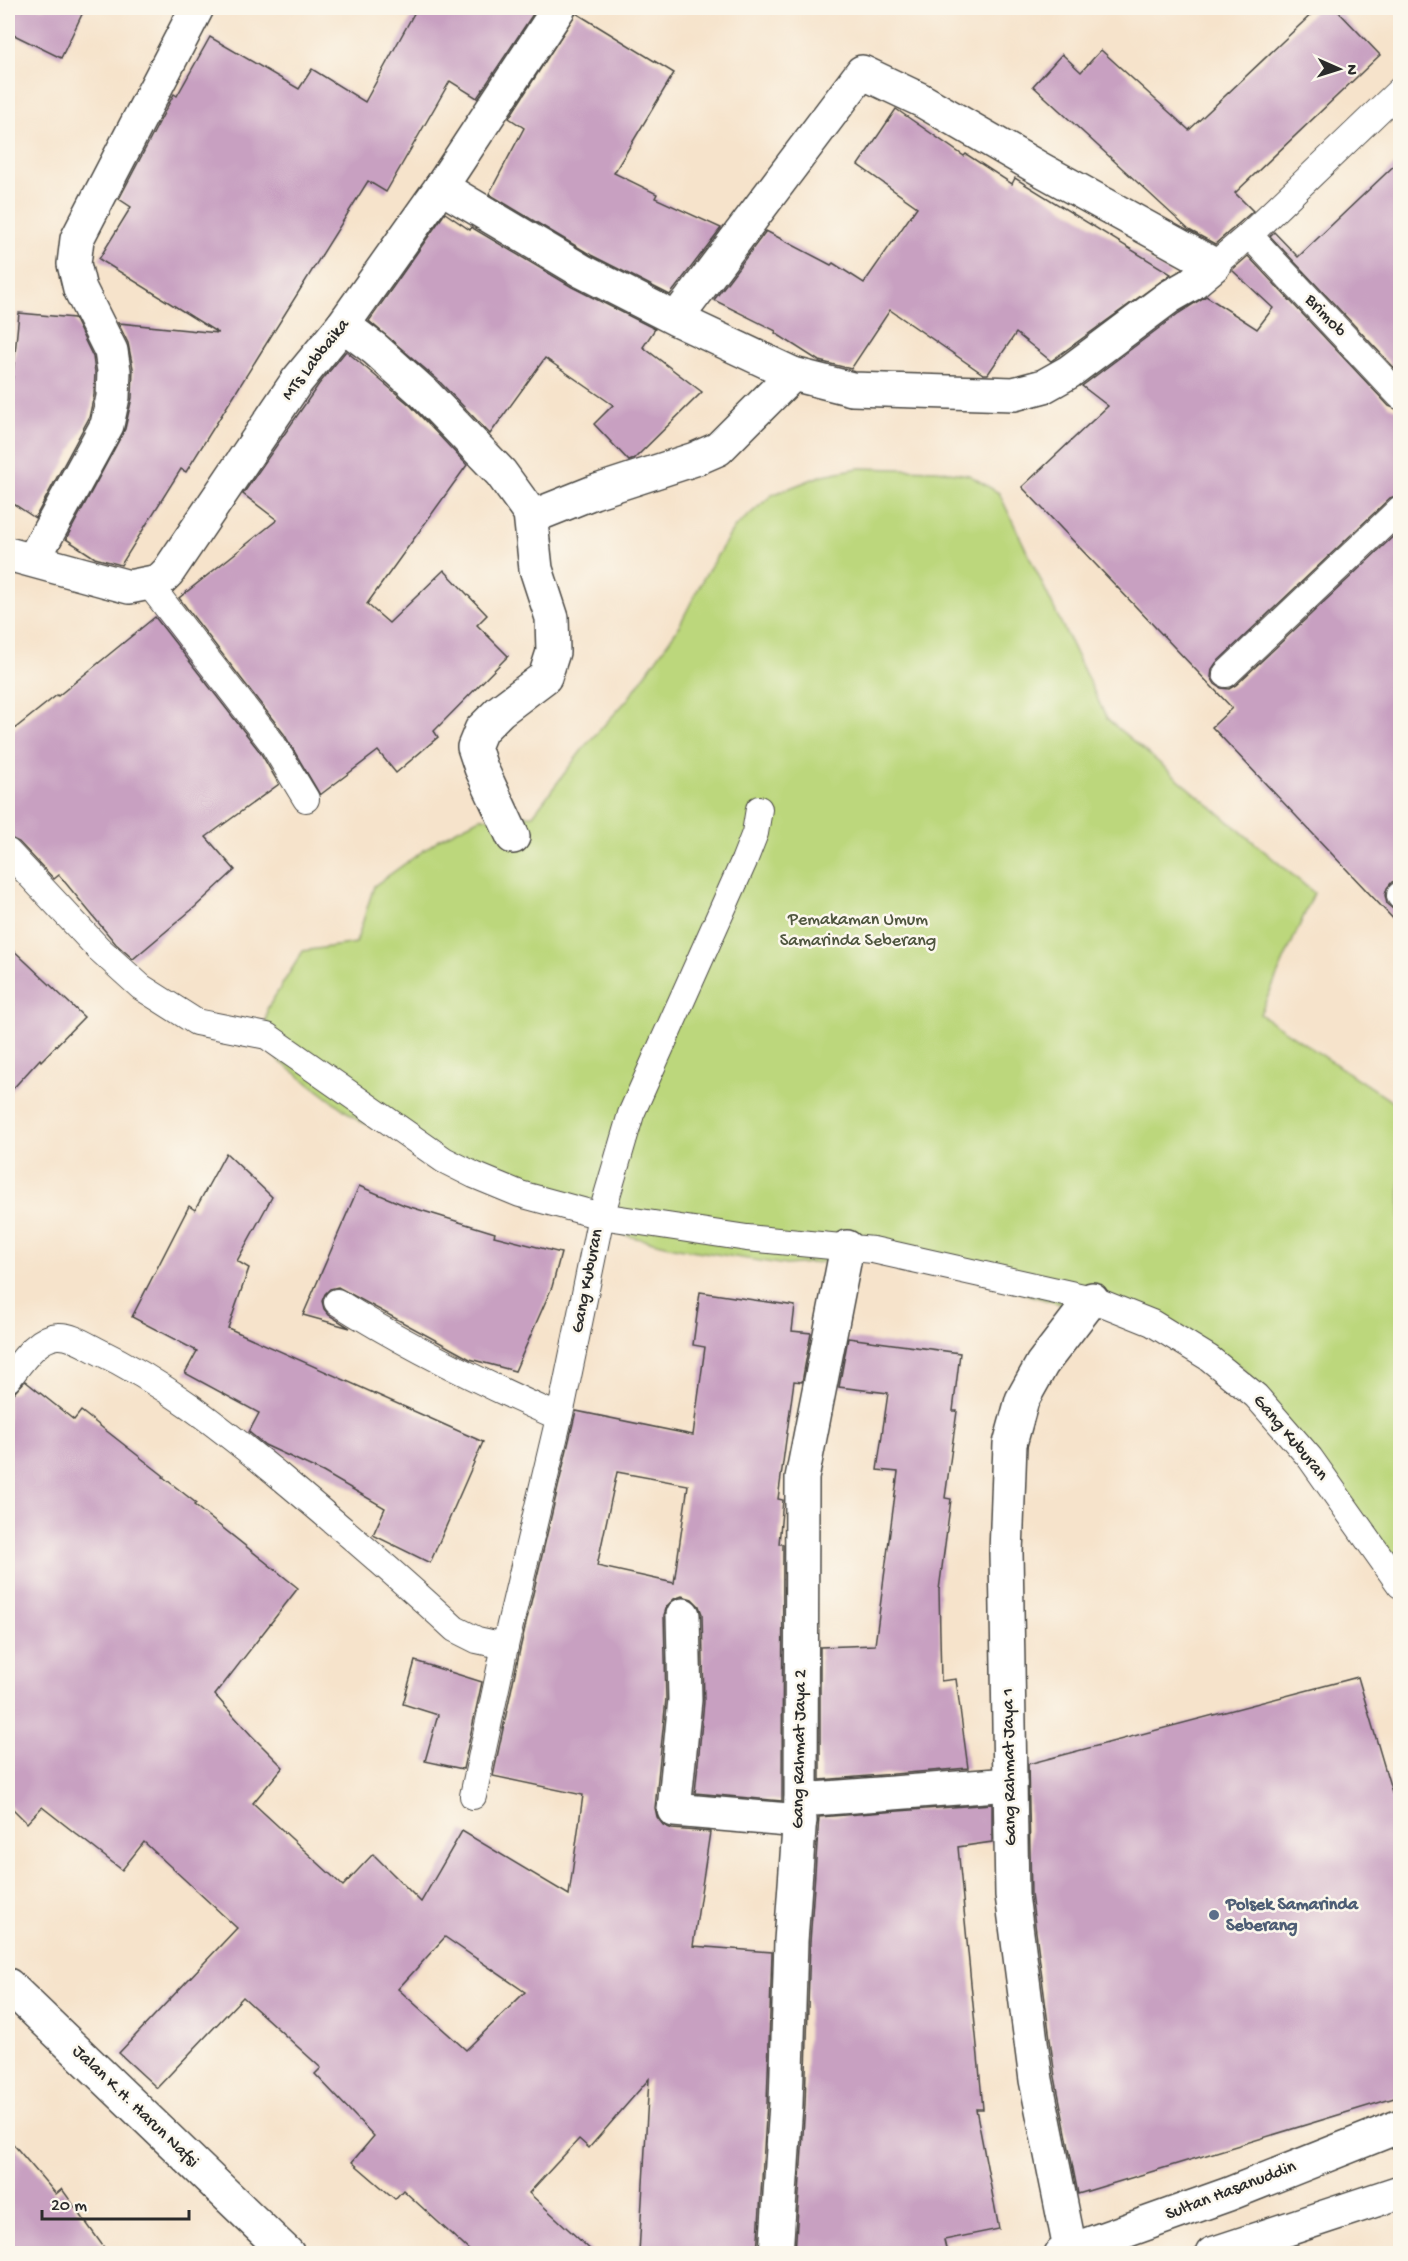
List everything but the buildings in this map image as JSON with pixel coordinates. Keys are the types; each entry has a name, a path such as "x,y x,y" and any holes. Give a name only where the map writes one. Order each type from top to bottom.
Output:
{"street":[{"path":"149,584 129,587 20,557 107,425 113,397 114,371 111,351 80,289 74,264 77,239 197,8"},
{"name":"MTs Labbaika","path":"149,584 159,581 168,572 297,381 343,325 441,187 559,8"},
{"path":"441,187 582,271 676,319 793,374 852,389 1014,394 1044,386 1069,372 1169,297 1190,285 1214,264 1042,170 921,100 862,72 676,319"},
{"path":"343,325 375,349 424,393 501,473 530,513 536,569 552,618 552,652 545,677 500,711 481,730 474,747 481,768 513,837"},
{"path":"530,513 539,514 594,492 676,466 718,449 793,374"},
{"name":"Gang Rahmat Jaya 2","path":"776,2253 786,2104 791,1941 801,1810 802,1478 847,1247"},
{"name":"Gang Rahmat Jaya 1","path":"1067,2252 1036,2080 1012,1894 1006,1553 1010,1444 1022,1400 1042,1364 1092,1299"},
{"path":"684,1615 685,1700 674,1810 801,1810 1010,1784"},
{"name":"Jalan K.H. Harun Nafsi","path":"8,1985 288,2253"},
{"name":"Sultan Hasanuddin","path":"1067,2252 1228,2194 1401,2126"},
{"path":"1212,2253 1401,2192"}],"lane":[{"path":"1214,264 1249,235 1401,90"},
{"name":"Brimob","path":"1249,235 1401,396"},
{"path":"1226,674 1401,509"},
{"path":"149,584 272,742 306,800"},
{"path":"8,852 98,948 141,987 196,1022 267,1036 444,1160 520,1194 601,1216 631,1114 744,861 755,833 759,809"},
{"name":"Gang Kuburan","path":"473,1796 504,1646 559,1417 601,1216 747,1238 873,1250 1092,1299 1152,1323 1209,1358 1257,1396 1310,1458 1401,1585"},
{"path":"337,1302 423,1354 559,1417"},
{"path":"8,1379 30,1353 46,1339 60,1335 76,1340 133,1368 224,1430 333,1520 455,1629 477,1640 504,1646"}],"green space":[{"name":"Pemakaman Umum Samarinda Seberang","path":"859,468 937,470 969,475 999,493 1107,719 1314,893 1260,1014 1400,1107 1400,1588 1242,1367 1197,1344 896,1256 786,1265 678,1248 603,1230 400,1137 359,1121 278,1060 264,1046 267,1009 303,951 356,943 374,886 441,838 480,818 533,815 585,746 628,699 678,628 704,577 734,528 772,495 823,475"}],"place":[{"name":"Polsek Samarinda Seberang","path":"1214,1915"}]}
